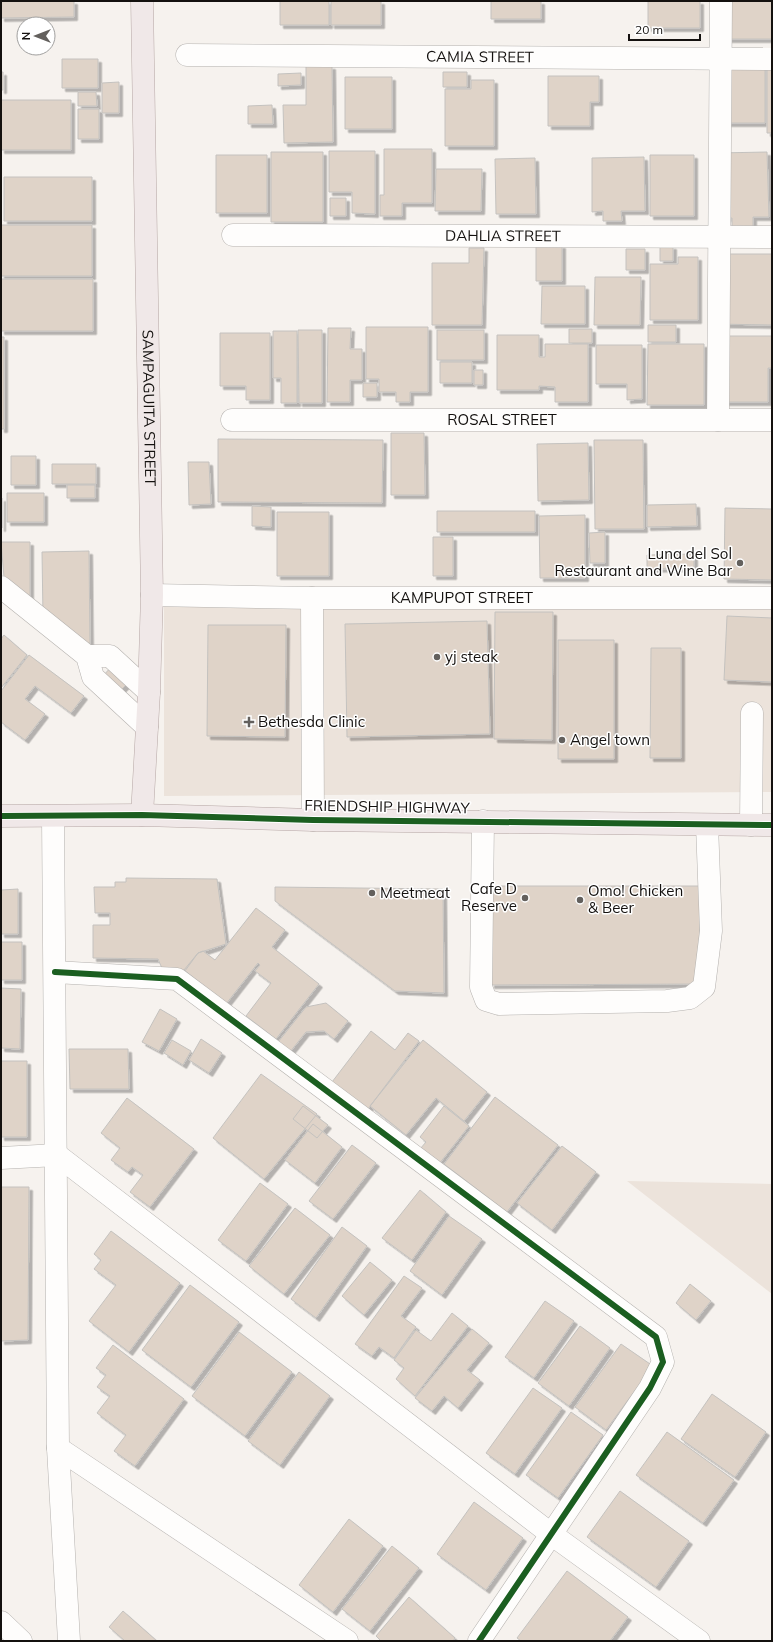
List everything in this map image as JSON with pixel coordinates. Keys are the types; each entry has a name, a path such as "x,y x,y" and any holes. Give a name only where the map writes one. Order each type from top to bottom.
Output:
{"main road":[{"name":"SAMPAGUITA STREET","path":"142,1 152,595 148,727 142,815"},
{"name":"FRIENDSHIP HIGHWAY","path":"1,816 142,815 313,820 762,825"}],"street":[{"path":"718,420 721,1"},
{"name":"CAMIA STREET","path":"187,55 772,59"},
{"name":"DAHLIA STREET","path":"233,235 772,237"},
{"name":"ROSAL STREET","path":"232,420 772,420"},
{"path":"1,587 87,656 93,677 148,727"},
{"name":"KAMPUPOT STREET","path":"152,595 312,598 772,598"},
{"path":"312,598 313,820"},
{"path":"87,656 110,656 149,692"},
{"path":"752,713 762,825"},
{"path":"53,816 57,1155 58,1448 69,1641"},
{"path":"482,822 481,987 486,1000 499,1004 667,1001 690,998 704,987 711,931 706,825"},
{"path":"55,972 176,979 656,1337 663,1362 650,1388 479,1641"},
{"path":"1,1158 57,1155 551,1534 699,1641"},
{"path":"58,1448 347,1641"},
{"path":"1,1622 21,1641"}],"shaded area":[{"path":"164,601 772,602 772,792 164,796"},
{"path":"627,1181 772,1184 772,1294"}],"building":[{"path":"1,1 74,1 74,17 16,16 16,18 1,18"},
{"path":"280,1 329,1 329,25 280,25"},
{"path":"331,1 381,1 381,25 331,25"},
{"path":"491,1 541,1 541,19 491,19"},
{"path":"648,1 700,1 700,28 648,28"},
{"path":"727,1 772,1 772,39 727,39"},
{"path":"62,59 98,59 98,88 62,88"},
{"path":"721,61 765,61 765,123 721,123"},
{"path":"306,66 332,66 333,142 284,143 283,105 306,105"},
{"path":"767,66 772,66 772,133 767,133"},
{"path":"1,72 3,72 3,90 1,90"},
{"path":"443,72 467,72 467,87 443,87"},
{"path":"301,73 301,85 278,86 278,74"},
{"path":"548,76 599,76 599,102 590,102 590,126 548,126"},
{"path":"345,77 392,77 392,129 345,129"},
{"path":"471,80 494,80 494,146 445,146 445,89 471,89"},
{"path":"119,82 119,113 102,113 102,83"},
{"path":"78,92 96,92 97,106 78,106"},
{"path":"1,100 71,100 71,150 1,150"},
{"path":"272,105 273,124 248,124 248,106"},
{"path":"78,109 99,109 99,139 78,139"},
{"path":"384,149 432,149 432,203 402,203 402,216 380,216 380,195 384,195"},
{"path":"329,151 375,151 375,214 352,213 352,192 329,192"},
{"path":"271,152 323,152 323,222 271,222"},
{"path":"767,152 769,217 753,217 753,227 732,228 732,218 719,218 718,153"},
{"path":"216,155 267,155 267,213 216,213"},
{"path":"650,155 694,155 694,216 650,216"},
{"path":"644,157 645,211 621,211 622,221 603,221 603,211 592,212 592,158"},
{"path":"535,158 536,214 496,214 495,159"},
{"path":"436,169 482,169 481,211 435,211"},
{"path":"4,177 92,177 92,221 4,221"},
{"path":"330,198 346,198 346,216 330,216"},
{"path":"1,225 92,225 92,276 1,276"},
{"path":"536,245 562,245 562,281 536,281"},
{"path":"660,246 673,246 673,261 660,261"},
{"path":"469,248 484,248 482,325 432,325 432,263 469,263"},
{"path":"626,249 645,249 645,270 626,270"},
{"path":"715,254 772,254 772,325 714,324"},
{"path":"678,257 698,257 698,320 650,320 650,264 678,264"},
{"path":"595,277 641,277 640,325 594,325"},
{"path":"1,279 93,279 93,331 1,331"},
{"path":"542,286 585,286 585,324 541,324"},
{"path":"648,325 676,325 676,342 648,342"},
{"path":"366,327 428,327 428,392 410,392 410,402 396,402 396,392 379,392 379,379 366,379"},
{"path":"328,328 351,328 350,349 362,349 362,380 350,380 350,402 327,402"},
{"path":"569,329 592,329 592,343 569,343"},
{"path":"298,330 322,330 322,403 299,403"},
{"path":"437,330 484,330 484,360 437,360"},
{"path":"273,331 297,331 297,403 281,403 281,378 273,378"},
{"path":"220,333 270,333 270,400 246,400 246,386 220,386"},
{"path":"497,335 539,335 539,357 545,357 545,344 588,344 588,402 555,402 555,387 539,386 539,390 497,390"},
{"path":"721,336 772,336 772,368 768,368 768,402 723,402"},
{"path":"1,337 4,337 4,429 1,429"},
{"path":"648,344 704,344 704,405 647,405"},
{"path":"596,345 642,345 642,399 627,400 627,384 596,384"},
{"path":"440,362 472,362 472,383 440,383"},
{"path":"474,370 483,370 483,385 474,385"},
{"path":"363,383 377,383 377,397 363,397"},
{"path":"391,433 424,433 425,495 391,495"},
{"path":"218,439 383,440 382,503 218,502"},
{"path":"594,440 643,440 644,529 595,529"},
{"path":"588,443 589,500 538,501 537,444"},
{"path":"11,456 36,456 36,485 11,485"},
{"path":"188,462 209,462 211,504 189,505"},
{"path":"52,464 96,464 96,484 52,484"},
{"path":"67,485 95,485 95,498 67,498"},
{"path":"7,493 44,493 44,522 7,522"},
{"path":"2,498 2,528 1,528"},
{"path":"696,504 697,526 647,527 647,505"},
{"path":"252,506 271,507 271,527 252,526"},
{"path":"725,508 772,509 772,580 724,579"},
{"path":"437,511 535,511 535,532 437,532"},
{"path":"277,512 329,512 329,576 277,576"},
{"path":"585,515 585,578 540,578 539,516"},
{"path":"605,532 605,563 590,563 589,533"},
{"path":"433,537 453,537 453,576 433,576"},
{"path":"1,542 30,542 30,596 5,589"},
{"path":"89,551 90,645 43,617 42,552"},
{"path":"694,554 694,568 647,569 647,555"},
{"path":"495,612 553,612 552,740 494,739"},
{"path":"727,616 772,618 772,682 724,680"},
{"path":"487,621 490,734 347,737 345,624"},
{"path":"208,625 286,625 285,737 207,736"},
{"path":"4,635 27,655 1,688 1,639"},
{"path":"558,640 614,640 614,759 558,759"},
{"path":"651,648 681,648 681,758 650,758"},
{"path":"29,655 84,696 71,713 35,686 25,699 45,714 25,740 1,722 1,691"},
{"path":"112,666 129,682 119,692 102,677"},
{"path":"126,878 217,879 226,944 198,953 182,975 164,973 158,959 93,958 93,925 110,925 110,913 95,913 94,887 115,887 115,882 126,882"},
{"path":"491,886 700,886 700,984 491,985"},
{"path":"275,887 443,889 444,993 395,991 275,901"},
{"path":"18,889 18,934 1,934 1,890"},
{"path":"256,908 285,930 272,947 319,984 276,1039 246,1016 271,983 255,971 260,965 258,963 226,1004 184,970 198,953 203,951 215,960"},
{"path":"1,942 22,942 22,980 1,980"},
{"path":"1,988 21,989 20,1049 1,1048"},
{"path":"326,1003 348,1021 334,1039 324,1031 306,1032 290,1052 278,1042 306,1007"},
{"path":"160,1009 177,1019 159,1051 142,1042"},
{"path":"371,1031 395,1050 408,1033 419,1041 368,1109 332,1082"},
{"path":"201,1039 222,1053 209,1073 189,1060"},
{"path":"172,1040 191,1051 183,1065 164,1053"},
{"path":"423,1040 487,1092 464,1121 436,1098 406,1135 370,1106"},
{"path":"69,1049 128,1049 129,1089 70,1089"},
{"path":"1,1061 27,1061 27,1137 1,1137"},
{"path":"261,1074 317,1114 264,1179 213,1138"},
{"path":"495,1097 558,1145 507,1212 444,1164"},
{"path":"127,1098 194,1149 150,1207 130,1192 143,1175 132,1167 128,1172 111,1160 120,1148 101,1133"},
{"path":"303,1106 328,1125 317,1138 293,1119"},
{"path":"444,1106 469,1126 439,1164 420,1149 426,1142 420,1137"},
{"path":"313,1124 342,1147 315,1183 285,1160"},
{"path":"352,1145 376,1163 333,1219 309,1201"},
{"path":"562,1146 596,1172 552,1230 517,1203"},
{"path":"260,1183 288,1204 246,1261 218,1240"},
{"path":"1,1187 29,1187 28,1340 1,1341"},
{"path":"420,1190 446,1212 412,1260 382,1238"},
{"path":"295,1208 330,1235 284,1294 249,1266"},
{"path":"449,1216 482,1239 442,1295 410,1271"},
{"path":"342,1227 367,1246 316,1318 291,1299"},
{"path":"111,1231 180,1283 129,1352 89,1321 116,1285 94,1269 101,1260 94,1254"},
{"path":"370,1262 392,1280 364,1315 342,1296"},
{"path":"404,1276 422,1288 401,1316 416,1327 394,1358 379,1347 372,1356 355,1344"},
{"path":"690,1284 711,1301 696,1320 676,1303"},
{"path":"190,1285 239,1322 191,1387 142,1350"},
{"path":"545,1301 574,1321 534,1378 505,1357"},
{"path":"452,1313 468,1326 415,1396 396,1379 404,1368 394,1360 416,1330 431,1341"},
{"path":"580,1326 610,1348 569,1406 538,1383"},
{"path":"472,1329 489,1343 467,1370 480,1380 458,1408 444,1396 432,1411 415,1398"},
{"path":"239,1332 292,1372 245,1436 192,1396"},
{"path":"621,1344 653,1366 606,1430 575,1407"},
{"path":"113,1345 184,1399 135,1466 114,1451 126,1435 97,1413 110,1396 97,1387 106,1375 96,1368"},
{"path":"299,1372 330,1396 280,1465 248,1441"},
{"path":"533,1388 562,1408 515,1474 486,1453"},
{"path":"712,1394 766,1432 735,1477 681,1439"},
{"path":"571,1412 603,1435 558,1498 526,1475"},
{"path":"667,1432 734,1480 703,1523 636,1475"},
{"path":"620,1491 689,1541 656,1587 587,1537"},
{"path":"474,1502 523,1538 486,1590 437,1554"},
{"path":"349,1519 383,1546 333,1612 299,1585"},
{"path":"392,1546 419,1568 370,1631 342,1609"},
{"path":"567,1571 628,1617 610,1641 521,1641 517,1638"},
{"path":"409,1597 455,1638 453,1641 381,1641 376,1636"},
{"path":"123,1611 157,1641 125,1641 109,1627"}],"cycle path":[{"path":"1,816 142,815 313,820 772,825"},
{"path":"55,972 177,979 656,1337 663,1362 650,1388 479,1641"}],"place":[{"name":"Luna del Sol Restaurant and Wine Bar","path":"740,563"},
{"name":"yj steak","path":"437,657"},
{"name":"Bethesda Clinic","path":"249,722"},
{"name":"Angel town","path":"562,740"},
{"name":"Meetmeat","path":"372,893"},
{"name":"Cafe D Reserve","path":"525,898"},
{"name":"Omo! Chicken & Beer","path":"580,900"}]}
